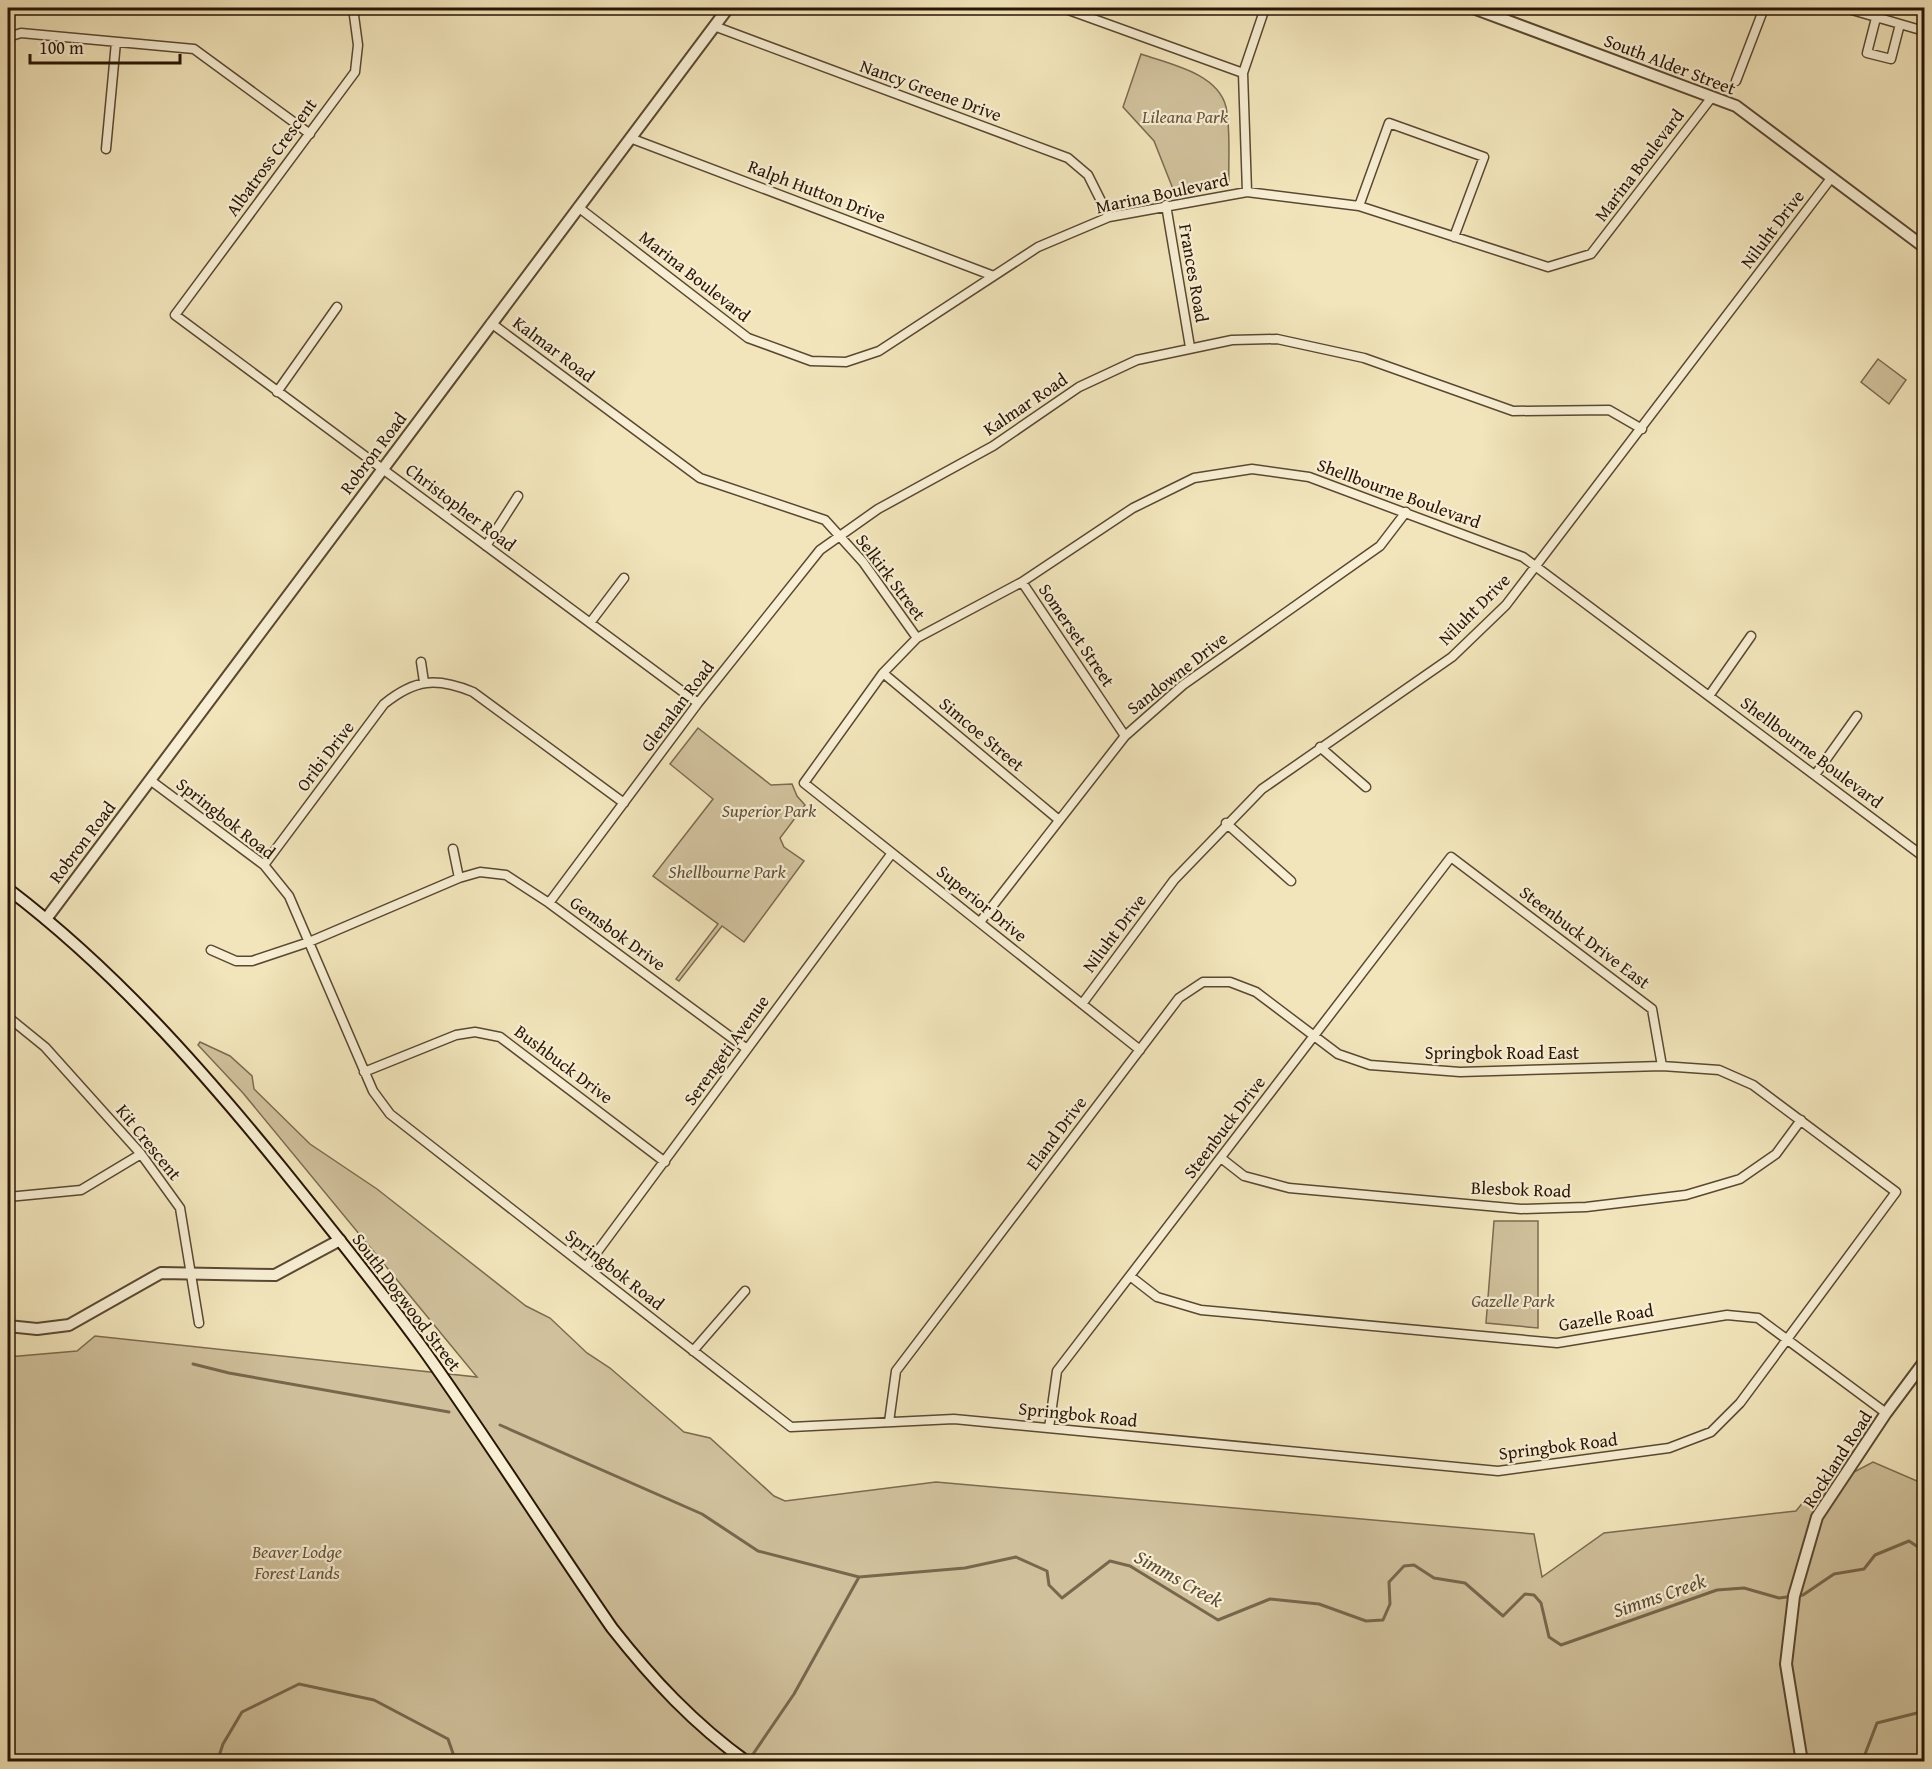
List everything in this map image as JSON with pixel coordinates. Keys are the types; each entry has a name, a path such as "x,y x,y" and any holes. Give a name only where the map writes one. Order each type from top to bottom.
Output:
{"street":[{"name":"Albatross Crescent","path":"175,315 355,72 358,45 353,8"},
{"name":"Robron Road","path":"46,919 728,8"},
{"path":"1063,8 1243,73"},
{"path":"1247,192 1243,73 1265,8"},
{"name":"South Alder Street","path":"1473,8 1736,105 1924,247"},
{"path":"1736,81 1764,8"},
{"path":"1845,8 1924,31"},
{"path":"1876,18 1867,53 1891,59 1900,24"},
{"name":"Nancy Greene Drive","path":"714,26 1068,158 1088,175 1109,217"},
{"path":"8,37 21,33 194,49 310,134"},
{"path":"106,149 116,42"},
{"name":"Marina Boulevard","path":"578,207 748,338 811,361 846,362 879,351 991,275 1038,247 1109,217 1247,192 1359,206 1548,267 1591,254 1712,96"},
{"path":"1359,206 1389,123 1484,157 1454,237"},
{"name":"Ralph Hutton Drive","path":"630,138 991,275"},
{"name":"Niluht Drive","path":"1082,1004 1174,880 1226,823 1262,789 1452,657 1506,605 1832,177"},
{"name":"Frances Road","path":"1166,205 1191,347"},
{"path":"277,392 337,307"},
{"name":"Christopher Road","path":"175,315 698,703"},
{"name":"Kalmar Road","path":"491,323 700,478 825,520 839,536 878,509 993,446 1079,387 1137,360 1232,340 1277,339 1364,358 1513,411 1609,410 1642,429"},
{"name":"Shellbourne Boulevard","path":"804,783 884,673 917,638 1022,582 1133,508 1194,478 1252,469 1309,477 1523,557 1924,856"},
{"path":"486,546 518,496"},
{"name":"Sandowne Drive","path":"980,922 1125,736 1183,685 1380,546 1406,512"},
{"name":"Selkirk Street","path":"839,536 863,562 917,638"},
{"name":"Glenalan Road","path":"549,903 698,703 820,550 839,536"},
{"path":"590,623 624,578"},
{"name":"Somerset Street","path":"1022,582 1125,736"},
{"path":"1709,696 1751,636"},
{"path":"421,662 424,682"},
{"name":"Simcoe Street","path":"884,673 1059,820"},
{"name":"Oribi Drive","path":"264,865 384,704 402,690 424,682 451,683 473,692 624,803"},
{"path":"1815,775 1857,716"},
{"path":"1320,747 1366,787"},
{"name":"Springbok Road","path":"150,780 264,865 289,896 364,1072 373,1091 390,1114 791,1427 954,1419 1498,1472 1669,1448 1711,1432 1740,1403 1896,1192 1754,1085 1719,1070 1662,1066"},
{"name":"Superior Drive","path":"804,783 1140,1050"},
{"path":"1226,823 1291,881"},
{"path":"453,849 459,878"},
{"name":"Serengeti Avenue","path":"586,1267 892,853"},
{"name":"Steenbuck Drive","path":"1049,1428 1057,1371 1452,857"},
{"name":"Steenbuck Drive East","path":"1452,857 1652,1009 1662,1066"},
{"name":"Gemsbok Drive","path":"211,950 236,961 252,961 309,942 459,878 480,872 506,875 549,903 747,1049"},
{"name":"South Dogwood Street","path":"8,889 46,919 125,990 184,1051 340,1240 430,1359 612,1628 646,1671 689,1716 747,1761"},
{"name":"Eland Drive","path":"889,1422 896,1371 1179,998 1203,982 1230,982 1256,992 1314,1037"},
{"name":"Kit Crescent","path":"8,1017 45,1047 141,1154 180,1208 199,1323"},
{"name":"Bushbuck Drive","path":"364,1072 456,1035 475,1032 500,1037 665,1162"},
{"name":"Springbok Road East","path":"1314,1037 1338,1054 1370,1065 1460,1072 1662,1066"},
{"name":"Blesbok Road","path":"1221,1158 1244,1176 1289,1188 1521,1209 1586,1207 1686,1195 1740,1179 1776,1154 1801,1120"},
{"path":"8,1197 81,1190 141,1154"},
{"path":"8,1326 37,1329 69,1325 161,1274 275,1275 340,1240"},
{"name":"Gazelle Road","path":"1130,1276 1157,1297 1201,1310 1557,1343 1727,1315 1758,1318 1886,1413"},
{"path":"693,1351 746,1290"},
{"name":"Rockland Road","path":"1802,1761 1786,1664 1794,1596 1818,1517 1886,1413 1924,1362"}],"green space":[{"name":"Lileana Park","path":"1141,54 1178,66 1203,78 1221,95 1226,107 1228,126 1229,183 1173,189 1154,141 1123,107"},
{"path":"1878,359 1906,380 1889,404 1861,382"},
{"name":"Shellbourne Park","path":"698,728 771,785 792,784 797,796 805,805 780,838 784,847 804,861 744,942 722,926 679,981 676,979 718,924 653,876 713,799 670,764"},
{"name":"Beaver Lodge Forest Lands","path":"200,1042 230,1056 252,1076 254,1089 310,1144 377,1189 526,1306 550,1318 587,1353 610,1368 684,1432 710,1438 774,1496 785,1501 936,1482 1534,1534 1542,1577 1604,1533 1796,1511 1808,1496 1873,1462 1924,1484 1924,1761 8,1762 8,1357 77,1351 95,1336 477,1377 243,1093 198,1045"},
{"name":"Gazelle Park","path":"1494,1221 1538,1221 1538,1328 1486,1323"}],"waterway":[{"path":"193,1364 229,1373 449,1412"},
{"name":"Simms Creek","path":"500,1425 702,1514 758,1551 859,1577 965,1568 1016,1557 1047,1571 1049,1585 1062,1598 1110,1561 1130,1566 1218,1620 1270,1599 1319,1604 1366,1621 1383,1620 1390,1604 1389,1582 1404,1566 1414,1565 1434,1578 1465,1583 1503,1616 1525,1594 1534,1595 1541,1603 1549,1637 1561,1645 1717,1590 1744,1588 1779,1598 1803,1595 1834,1574 1864,1569 1875,1555 1909,1541 1924,1551"},
{"name":"Simms Creek","path":"749,1760 794,1694 859,1577"},
{"name":"Simms Creek","path":"217,1762 223,1744 242,1712 299,1684 374,1700 448,1739 456,1762"},
{"path":"1862,1762 1877,1723 1917,1713 1924,1707"}],"park label":[{"name":"Superior Park","path":"769,810"}]}
